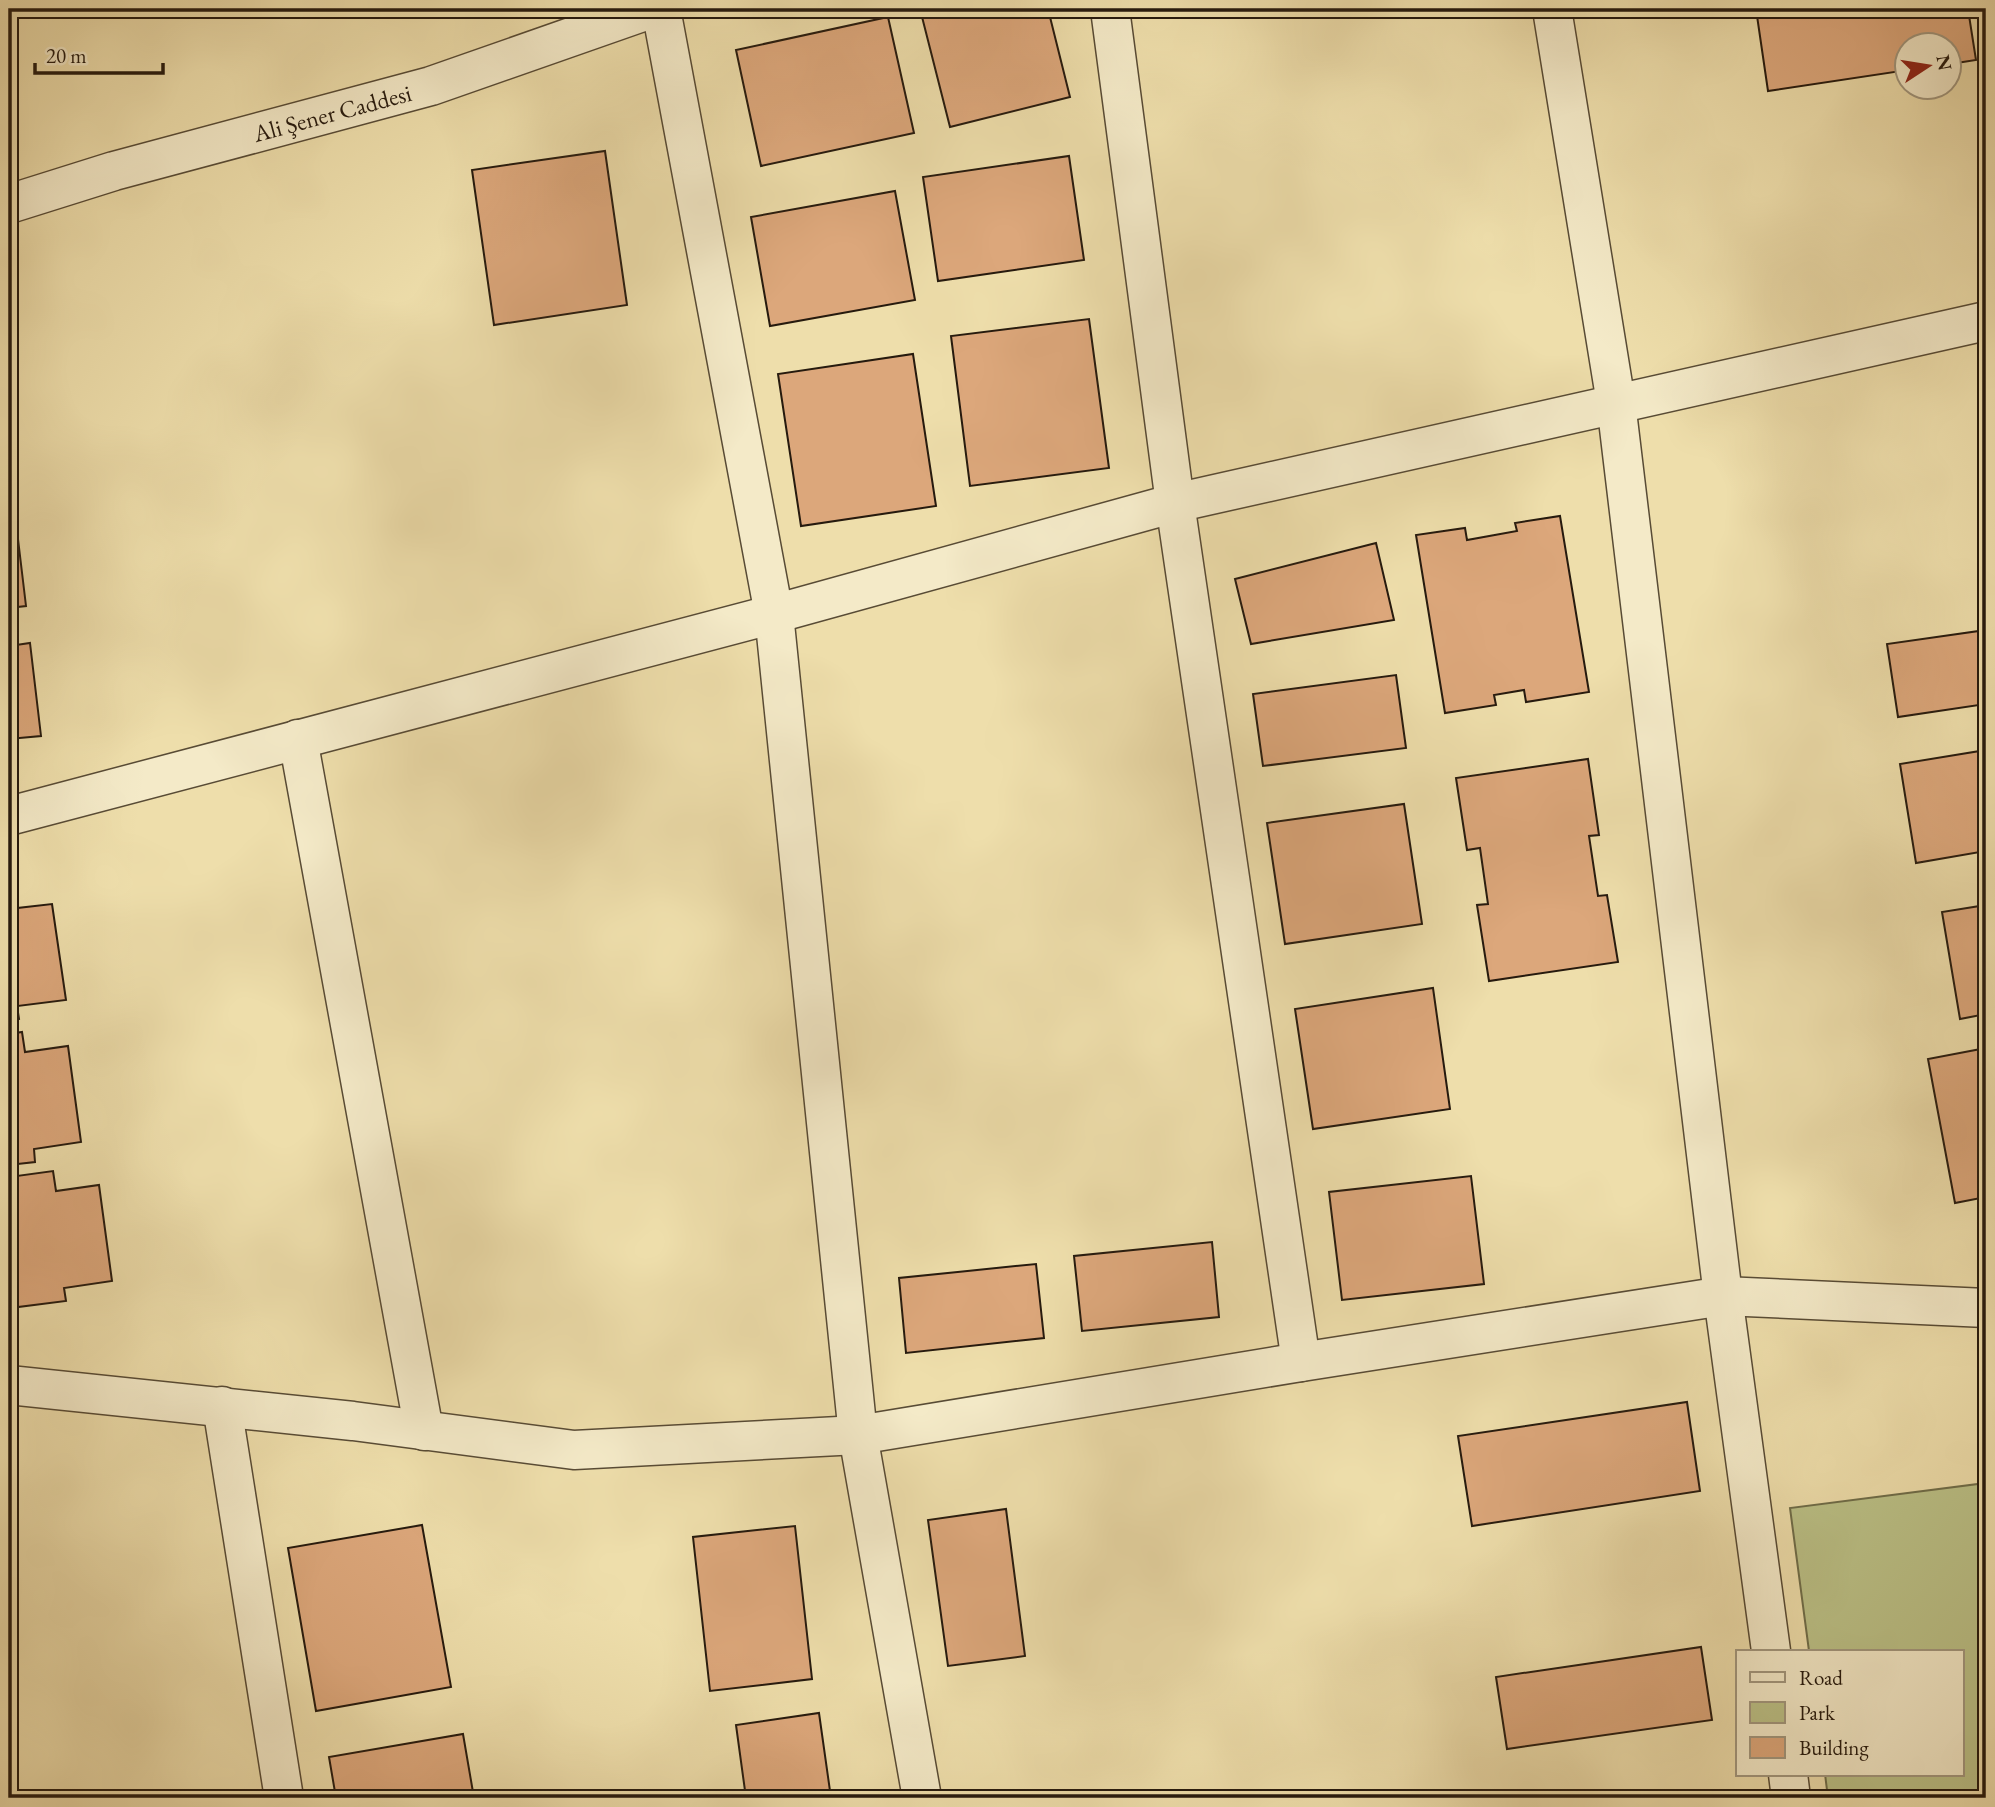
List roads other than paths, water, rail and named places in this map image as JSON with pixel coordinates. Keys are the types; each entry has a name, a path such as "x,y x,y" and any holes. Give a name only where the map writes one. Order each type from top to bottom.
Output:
{"street":[{"name":"Ali Şener Caddesi","path":"9,204 114,171 431,86 651,9"},
{"path":"661,9 774,614 858,1435 922,1798"},
{"path":"1110,9 1175,503 1301,1362"},
{"path":"1552,9 1616,404 1723,1296 1771,1650"},
{"path":"9,816 774,614 1175,503 1986,321"},
{"path":"298,739 424,1431"},
{"path":"9,1385 222,1406 574,1450 858,1435 1723,1296 1986,1308"},
{"path":"222,1406 284,1798"},
{"path":"1788,1776 1791,1798"}]}
